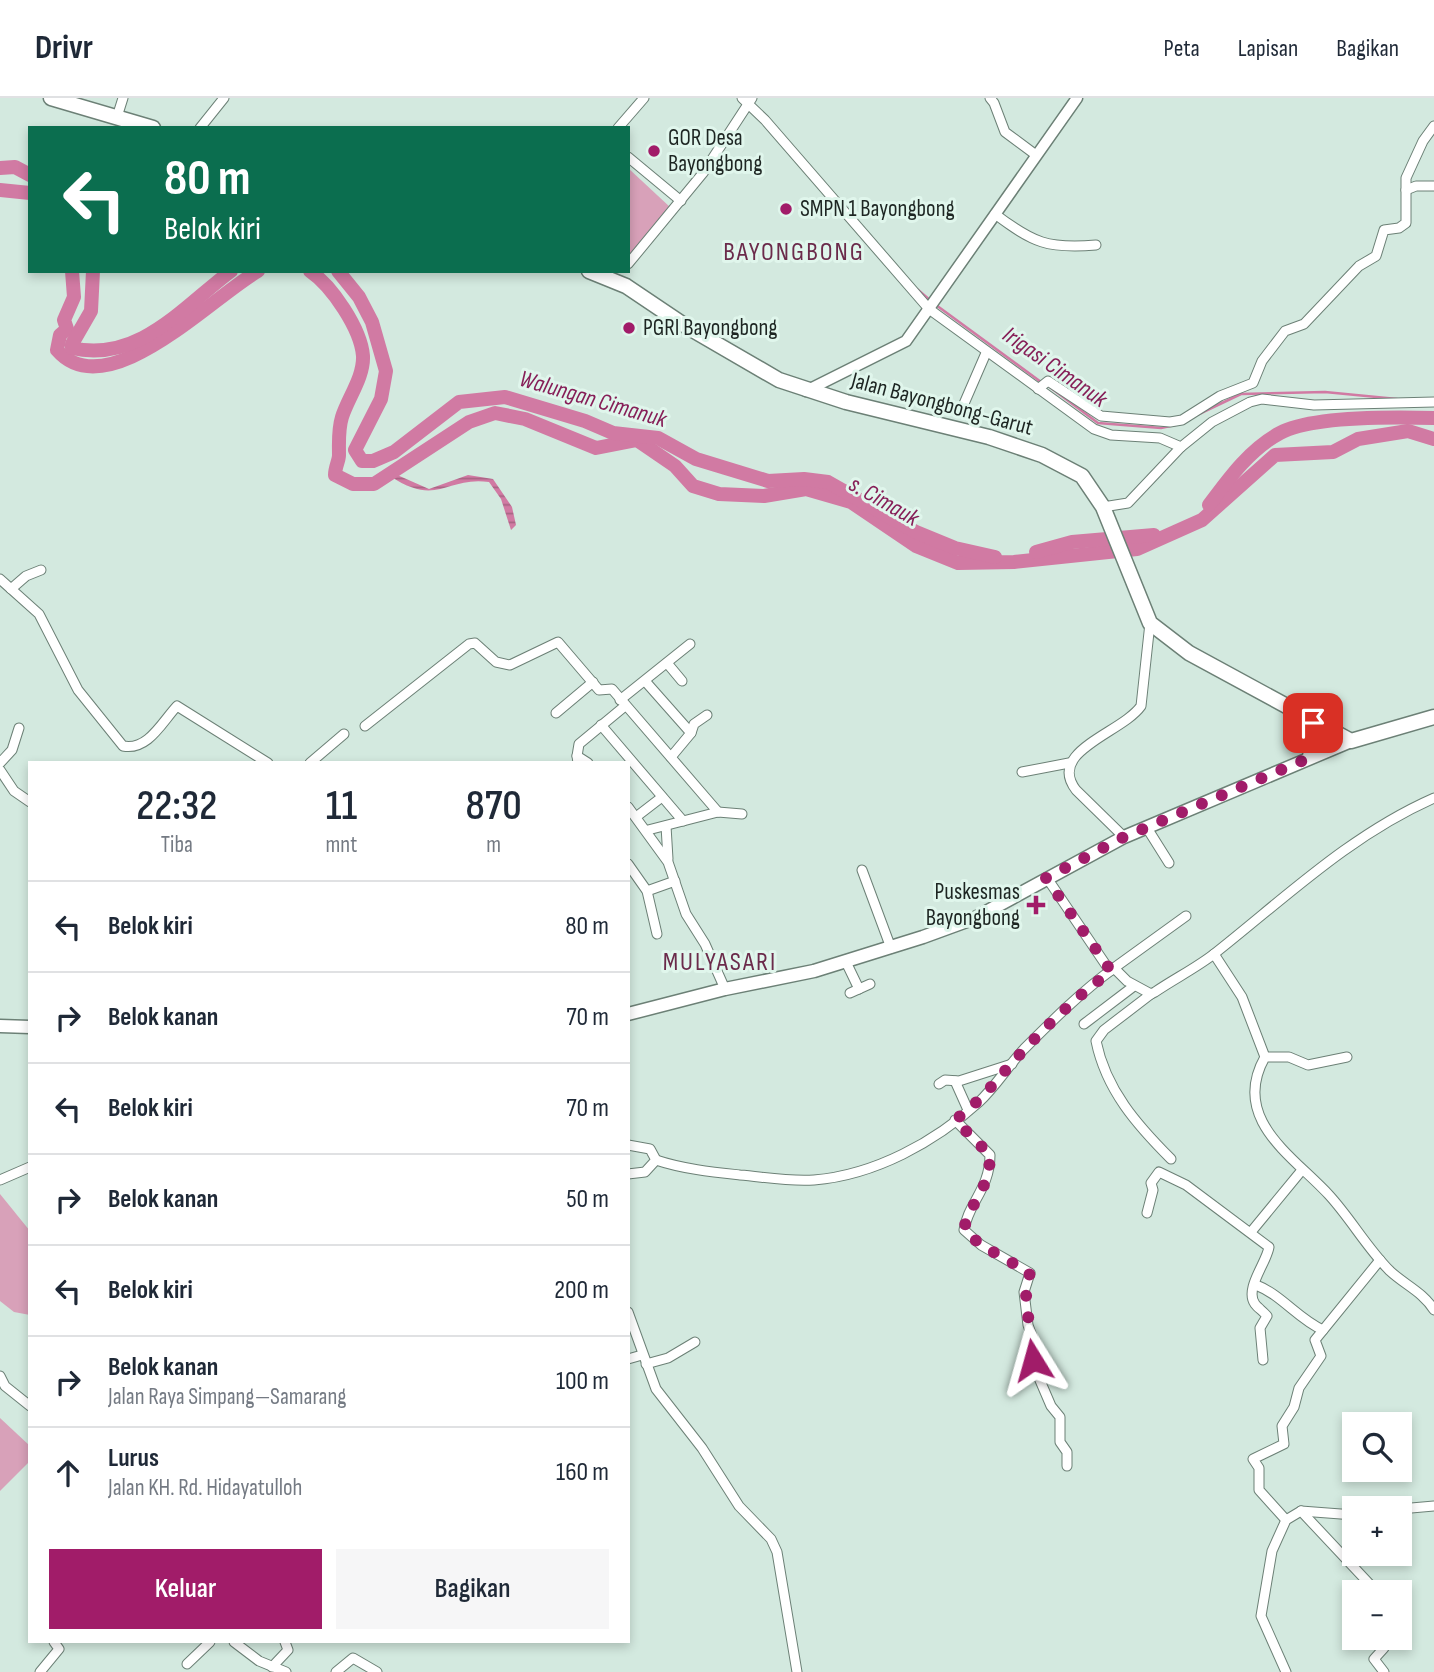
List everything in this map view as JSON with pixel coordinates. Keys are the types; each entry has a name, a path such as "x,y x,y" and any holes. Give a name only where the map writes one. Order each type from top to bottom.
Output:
{"main road":[{"path":"51,98 146,126"},
{"name":"Jalan Bayongbong-Garut","path":"601,273 618,276 779,380 806,391 956,427 1042,455 1082,476 1105,513 1150,623 1189,653 1313,723 1351,741"},
{"path":"630,1013 725,989 814,971 891,948 975,918 1124,837 1351,741 1434,717"},
{"path":"1309,758 1313,723"},
{"path":"0,1026 28,1027"}],"street":[{"path":"117,117 123,98"},
{"path":"202,126 224,98"},
{"path":"620,126 643,98"},
{"path":"990,98 1004,132 1036,155"},
{"path":"806,391 901,345 1077,98"},
{"path":"630,262 681,201 748,100 930,307 986,353 1041,386 1101,416 1170,422 1182,420 1220,396 1251,393 1314,405 1434,402"},
{"path":"1105,513 1128,503 1181,447 1251,393 1262,361 1285,331 1304,324 1359,267 1376,256 1384,230 1399,228 1406,223 1408,173 1423,141 1434,126"},
{"path":"630,159 681,201"},
{"path":"1406,190 1416,186 1434,186"},
{"path":"995,214 1028,238 1057,247 1096,245"},
{"path":"963,406 986,353"},
{"path":"1041,386 1094,429 1111,435 1160,438 1181,447"},
{"path":"11,589 26,576 41,570"},
{"path":"0,579 39,614 78,690 123,746 141,745 177,706 265,761"},
{"path":"1022,772 1069,763 1083,749 1138,711 1144,696 1150,623"},
{"path":"365,726 431,671 472,643 496,662 510,665 558,642 602,691 612,689 718,812"},
{"path":"577,760 579,744 645,681 690,644"},
{"path":"667,663 682,681"},
{"path":"645,681 691,733"},
{"path":"556,713 593,682"},
{"path":"671,757 691,733 694,724 708,715"},
{"path":"601,725 683,821"},
{"path":"0,763 10,755 19,728"},
{"path":"312,761 344,734"},
{"path":"1069,763 1069,781 1124,837"},
{"path":"0,770 14,792 28,801"},
{"path":"636,817 662,797"},
{"path":"1171,1159 1126,1112 1096,1041 1104,1030 1150,994 1214,954 1318,868 1410,809 1434,798"},
{"path":"630,810 648,830 668,862 686,914 705,944 725,989"},
{"path":"648,830 718,812 742,814"},
{"path":"666,826 668,862"},
{"path":"1147,828 1169,863"},
{"path":"630,867 647,891 657,934"},
{"path":"862,870 891,948"},
{"path":"1046,878 1112,969 1150,994"},
{"path":"647,891 675,881"},
{"path":"630,1145 650,1149 656,1160 715,1172 815,1180 842,1176 896,1158 932,1138 968,1110 989,1092 1012,1064 1058,1019 1071,1000 1186,916"},
{"path":"1214,954 1241,997 1265,1057 1256,1080 1261,1122 1276,1144 1328,1195 1380,1261 1406,1285 1422,1294 1434,1310"},
{"path":"846,962 854,991 870,984"},
{"path":"1084,1024 1134,985"},
{"path":"1265,1057 1289,1057 1308,1065 1347,1057"},
{"path":"939,1084 945,1080 955,1081 1012,1064"},
{"path":"955,1081 968,1110"},
{"path":"955,1120 990,1155 985,1187 967,1219 964,1230 981,1245 1030,1273 1024,1292 1025,1311 1034,1342 1033,1363 1051,1406 1061,1419 1061,1444 1067,1452 1067,1466"},
{"path":"630,1174 645,1172 656,1160"},
{"path":"0,1180 28,1168"},
{"path":"1251,1232 1303,1170"},
{"path":"1147,1213 1153,1195 1151,1183 1159,1172 1186,1185 1269,1247 1266,1262 1258,1268 1253,1301 1267,1316 1259,1328 1263,1360"},
{"path":"1286,1520 1259,1490 1259,1468 1254,1459 1284,1444 1282,1426 1294,1407 1298,1388 1320,1361 1321,1350 1315,1340 1380,1261"},
{"path":"1256,1285 1283,1300 1322,1330"},
{"path":"630,1318 656,1389 702,1448 739,1506 771,1539 780,1563 797,1672"},
{"path":"630,1359 668,1358 695,1342"},
{"path":"0,1377 5,1386 28,1404"},
{"path":"1412,1508 1434,1506"},
{"path":"1301,1511 1366,1580"},
{"path":"1286,1672 1261,1616 1272,1551 1286,1520 1301,1511 1342,1514"},
{"path":"40,1672 59,1649 55,1643"},
{"path":"187,1664 209,1643"},
{"path":"236,1643 272,1667 286,1672"},
{"path":"272,1667 288,1650 285,1643"},
{"path":"1382,1650 1374,1659 1384,1672"},
{"path":"336,1672 353,1658 377,1672"}],"shaded area":[{"path":"630,170 671,208 630,260"},
{"path":"399,466 395,474 429,489 468,475 493,479 512,507 516,525 511,530 501,499 489,482 474,481 441,489 420,490 390,476"},
{"path":"0,1194 28,1229 28,1315 14,1312 0,1301"},
{"path":"0,1418 28,1444 28,1463 0,1491"}],"waterway":[{"name":"Walungan Cimanuk","path":"0,168 15,167 28,174"},
{"path":"0,190 28,193"},
{"name":"s. Cimauk","path":"72,273 74,297 64,320 67,329 60,335 57,350 78,364 103,366 131,357 159,342 255,273"},
{"name":"Walungan Cimanuk","path":"93,273 91,311 72,348 96,350 139,340 159,329 229,273"},
{"name":"s. Cimauk","path":"313,273 336,297 351,321 361,345 363,364 341,422 335,475 353,484 374,484 469,422 495,413 525,419 596,448 637,440 675,466 693,486 719,494 764,496 806,489 851,502 916,546 958,563 1014,562 1137,549 1202,520 1275,455 1333,452 1358,439 1408,431 1434,439"},
{"name":"Walungan Cimanuk","path":"340,273 359,297 372,322 386,371 381,399 355,450 362,461 373,461 394,452 459,402 505,397 585,421 613,433 658,438 696,459 768,481 804,479 828,482 916,532 955,548 995,557"},
{"name":"Irigasi Cimanuk","path":"917,289 931,301"},
{"name":"Irigasi Cimanuk","path":"936,305 1041,382"},
{"name":"Irigasi Cimanuk","path":"1047,385 1098,423 1161,428 1184,423"},
{"name":"Irigasi Cimanuk","path":"1199,414 1241,394 1325,392 1397,399"},
{"name":"Walungan Cimanuk","path":"1209,505 1232,475 1259,447 1294,427 1355,419 1434,418"},
{"name":"Walungan Cimanuk","path":"1036,552 1072,542 1154,535"}],"place":[{"name":"GOR Desa Bayongbong","path":"654,151"},
{"name":"SMPN 1 Bayongbong","path":"786,209"},
{"name":"PGRI Bayongbong","path":"629,328"},
{"name":"Puskesmas Bayongbong","path":"1036,905"}],"district":[{"name":"BAYONGBONG","path":"794,252"},
{"name":"MULYASARI","path":"720,962"}],"route":[{"path":"1033,1360 1034,1342 1025,1311 1027,1300 1024,1292 1030,1273 973,1240 964,1230 967,1219 985,1187 990,1155 955,1120 989,1092 1025,1049 1058,1019 1071,1000 1111,971 1046,878 1124,837 1309,758 1313,723"}]}
